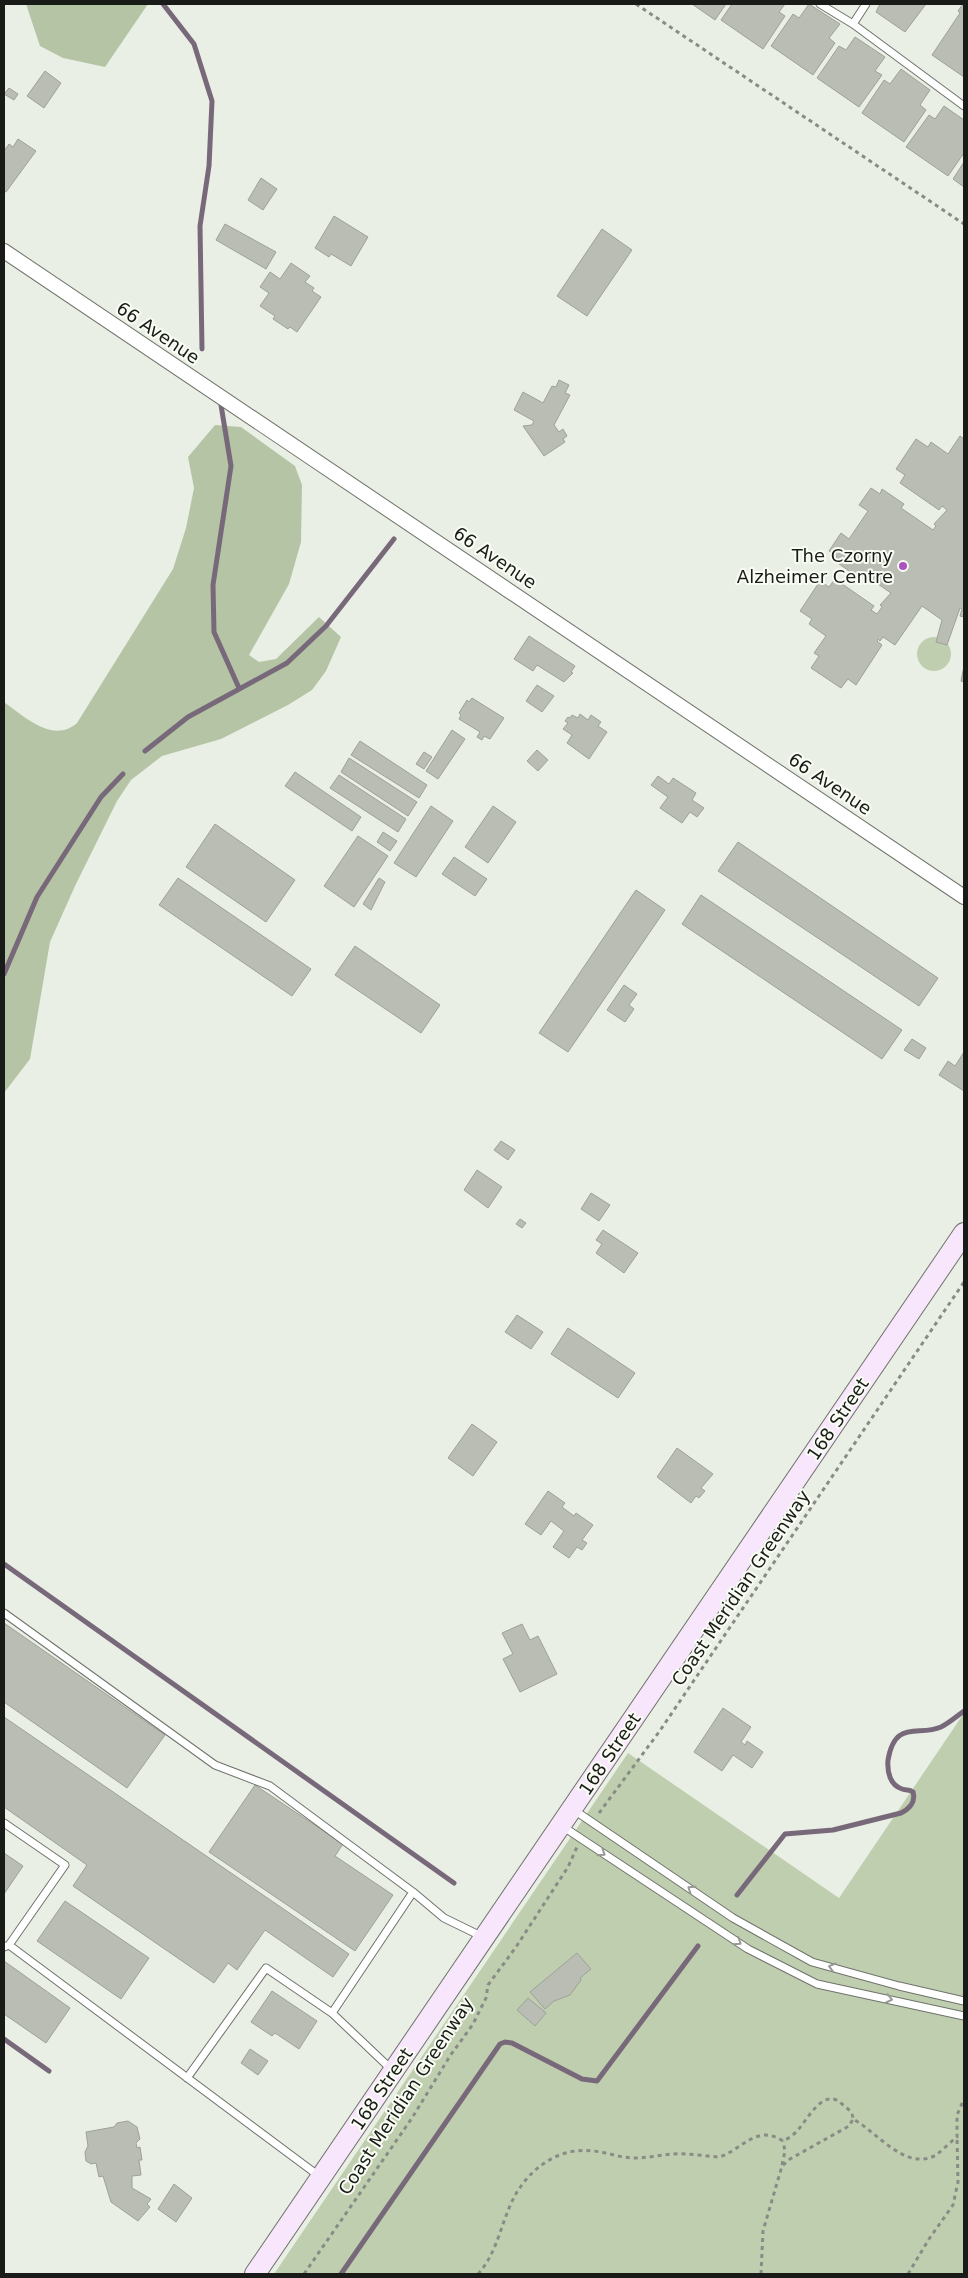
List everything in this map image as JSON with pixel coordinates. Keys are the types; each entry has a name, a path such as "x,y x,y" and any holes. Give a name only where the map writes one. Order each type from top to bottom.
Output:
{"main road":[{"name":"168 Street","path":"255,2274 486,1938 964,1233"}],"street":[{"name":"66 Avenue","path":"4,251 964,897"}],"lane":[{"path":"820,4 853,24 964,106"},
{"path":"853,24 866,4"},
{"path":"4,1613 215,1765 270,1786 413,1892 444,1918 486,1938"},
{"path":"573,1809 733,1918 812,1962 964,2001"},
{"path":"4,1823 65,1865 6,1946 321,2177"},
{"path":"562,1826 748,1949 817,1984 964,2016"},
{"path":"332,2013 413,1892"},
{"path":"187,2078 266,1968 332,2013 394,2072"}],"path":[{"path":"636,4 964,224"},
{"name":"Coast Meridian Greenway","path":"603,1807 659,1732 964,1282"},
{"name":"Coast Meridian Greenway","path":"304,2274 380,2161 412,2118 450,2056 473,2024 486,1998 488,1985 542,1907 568,1867 572,1856"},
{"path":"783,2141 794,2134 822,2101 826,2099 839,2100 850,2111 853,2119 910,2158 921,2159 935,2155 957,2137"},
{"path":"908,2274 928,2239 953,2205 958,2182 957,2115 964,2099"},
{"path":"782,2166 790,2159 849,2126 853,2119"},
{"path":"478,2274 488,2264 495,2250 505,2215 518,2191 536,2169 557,2154 568,2151 593,2151 621,2157 674,2154 719,2157 755,2137 778,2138 783,2141 785,2151 764,2231 762,2273"}],"green space":[{"path":"26,4 148,4 105,67 63,58 40,46"},
{"path":"215,425 241,427 295,466 302,485 301,542 289,584 249,655 259,662 276,659 319,617 341,637 326,671 312,690 288,705 221,739 162,756 131,780 117,801 50,942 30,1059 4,1093 4,702 30,721 49,730 68,729 77,723 173,569 186,528 194,488 188,457"},
{"path":"934,637 941,638 946,642 950,647 950,661 946,666 941,670 934,671 927,670 922,666 918,661 917,654 918,647 922,642 927,638"},
{"path":"964,1713 964,2274 274,2274 628,1753 839,1898"}],"building":[{"path":"692,4 726,4 715,20"},
{"path":"732,4 785,4 779,12 785,16 763,49 721,20"},
{"path":"809,4 840,24 829,38 835,43 813,75 771,46 793,14 799,18"},
{"path":"880,4 926,4 905,32 876,12"},
{"path":"963,4 964,77 932,55 960,13 958,11"},
{"path":"855,37 885,57 875,71 882,75 859,107 817,78 839,46 846,50"},
{"path":"901,69 930,90 920,105 926,110 904,142 862,113 884,80 890,84"},
{"path":"45,71 61,83 44,108 27,96"},
{"path":"9,88 18,94 14,100 4,94"},
{"path":"944,106 964,120 964,153 948,176 906,147 929,115 935,119"},
{"path":"18,139 36,151 6,192 4,191 4,151 9,144 13,147"},
{"path":"964,162 964,187 953,179"},
{"path":"261,178 277,189 263,210 248,200"},
{"path":"334,216 368,237 351,266 331,254 329,257 315,248"},
{"path":"225,224 276,252 266,269 216,240"},
{"path":"602,229 632,250 587,316 557,296"},
{"path":"291,263 310,276 305,282 314,288 312,291 321,297 297,332 290,327 288,329 273,319 275,316 260,306 269,293 260,287 270,272 280,279"},
{"path":"559,380 569,385 565,393 570,395 554,425 559,432 563,429 567,436 563,439 565,442 544,456 523,426 532,425 534,421 514,410 523,392 543,403 552,386 556,387"},
{"name":"The Czorny Alzheimer Centre","path":"960,436 964,439 964,617 960,616 962,609 960,608 947,645 936,642 942,620 922,606 895,645 883,637 880,641 878,639 877,641 882,645 856,685 848,679 841,688 811,668 819,656 814,653 826,636 809,624 812,619 800,611 820,581 829,587 835,579 874,606 871,610 877,614 882,607 880,605 891,593 859,571 856,576 835,561 837,557 829,551 841,533 849,539 868,511 859,505 871,488 880,494 882,489 904,504 901,508 933,530 936,526 934,524 947,510 942,506 939,510 900,483 905,475 896,469 916,439 928,447 931,442 948,454"},
{"path":"529,636 575,666 571,672 573,673 564,682 537,665 533,671 514,659"},
{"path":"964,666 964,682 961,681"},
{"path":"537,685 554,696 542,712 526,701"},
{"path":"472,698 504,718 490,739 484,736 482,740 477,737 480,732 459,719 461,715 459,713 467,700 469,702"},
{"path":"580,714 588,720 591,715 601,722 598,726 607,732 589,759 567,743 572,735 563,729 568,723 565,721 568,717 570,718 572,715 578,718"},
{"path":"452,730 465,739 438,779 426,771"},
{"path":"360,741 427,785 419,798 351,755"},
{"path":"537,750 548,760 538,771 527,761"},
{"path":"424,752 432,757 424,769 416,764"},
{"path":"349,758 417,802 408,816 341,772"},
{"path":"295,772 361,817 352,831 285,786"},
{"path":"339,775 406,819 398,832 330,788"},
{"path":"658,776 669,784 673,778 696,793 692,800 704,808 697,817 690,812 682,823 660,808 668,797 651,785"},
{"path":"431,806 453,821 416,877 394,863"},
{"path":"493,806 516,822 488,863 465,847"},
{"path":"215,824 295,880 266,922 186,867"},
{"path":"383,832 397,841 390,851 377,842"},
{"path":"358,836 388,856 354,907 324,886"},
{"path":"738,842 938,978 919,1006 718,871"},
{"path":"454,857 487,879 475,896 442,874"},
{"path":"178,878 311,969 292,996 159,905"},
{"path":"379,878 385,882 371,910 363,904"},
{"path":"636,890 665,910 568,1052 539,1033"},
{"path":"701,895 902,1030 882,1059 682,924"},
{"path":"355,946 440,1005 421,1033 335,975"},
{"path":"624,985 637,994 629,1005 634,1009 625,1022 607,1010"},
{"path":"912,1039 926,1048 919,1059 904,1050"},
{"path":"964,1052 964,1091 939,1075 948,1061 955,1066"},
{"path":"501,1141 515,1150 508,1160 494,1150"},
{"path":"477,1170 502,1187 488,1208 464,1190"},
{"path":"591,1193 610,1205 599,1221 581,1209"},
{"path":"520,1219 526,1223 522,1228 516,1224"},
{"path":"603,1230 638,1253 624,1273 596,1253 602,1244 596,1240"},
{"path":"517,1315 543,1332 531,1349 505,1332"},
{"path":"568,1328 635,1373 618,1398 551,1354"},
{"path":"472,1424 497,1442 473,1476 448,1458"},
{"path":"677,1448 713,1474 701,1488 705,1491 699,1498 696,1496 691,1503 657,1477"},
{"path":"548,1491 565,1503 562,1507 574,1516 576,1513 593,1525 582,1540 587,1543 582,1550 577,1547 569,1558 553,1547 564,1531 551,1521 541,1535 525,1524"},
{"path":"4,1623 165,1735 127,1788 4,1702"},
{"path":"522,1624 530,1640 538,1636 557,1674 520,1692 503,1659 513,1654 502,1633"},
{"path":"723,1708 751,1727 741,1742 745,1745 747,1741 763,1752 752,1768 733,1755 722,1771 694,1752"},
{"path":"4,1717 349,1954 333,1977 265,1930 237,1970 228,1963 214,1983 73,1886 87,1865 4,1807"},
{"path":"255,1785 343,1844 335,1856 393,1895 355,1951 209,1852"},
{"path":"4,1853 23,1866 4,1894"},
{"path":"65,1901 149,1958 121,1999 37,1941"},
{"path":"577,1953 591,1969 580,1978 581,1980 570,1995 554,2001 545,2009 530,1992"},
{"path":"4,1961 70,2008 46,2043 4,2014"},
{"path":"272,1991 317,2021 299,2049 275,2033 272,2036 251,2022"},
{"path":"528,1998 546,2013 535,2026 517,2010"},
{"path":"250,2049 268,2061 258,2075 241,2063"},
{"path":"128,2121 137,2127 140,2139 136,2143 137,2148 140,2147 142,2160 139,2160 141,2175 132,2176 132,2188 151,2199 147,2204 150,2207 138,2221 111,2202 103,2176 99,2177 96,2163 91,2164 86,2161 85,2152 88,2146 86,2132 114,2127 117,2123"},
{"path":"174,2184 192,2198 176,2222 158,2209"}],"waterway":[{"path":"163,4 194,44 212,101 209,166 200,226 202,349"},
{"path":"221,405 231,466 213,585 214,632 239,688"},
{"path":"145,751 188,717 287,663 326,626 394,539"},
{"path":"4,974 37,897 101,797 123,774"},
{"path":"4,1564 454,1883"},
{"path":"737,1895 785,1834 833,1830 901,1813 907,1809 913,1802 913,1792 898,1787 890,1778 888,1760 891,1747 902,1734 941,1727 964,1711"},
{"path":"341,2274 500,2044 505,2042 512,2043 582,2079 597,2081 698,1946"},
{"path":"4,2039 49,2071"}],"place":[{"name":"The Czorny Alzheimer Centre","path":"903,566"}]}
